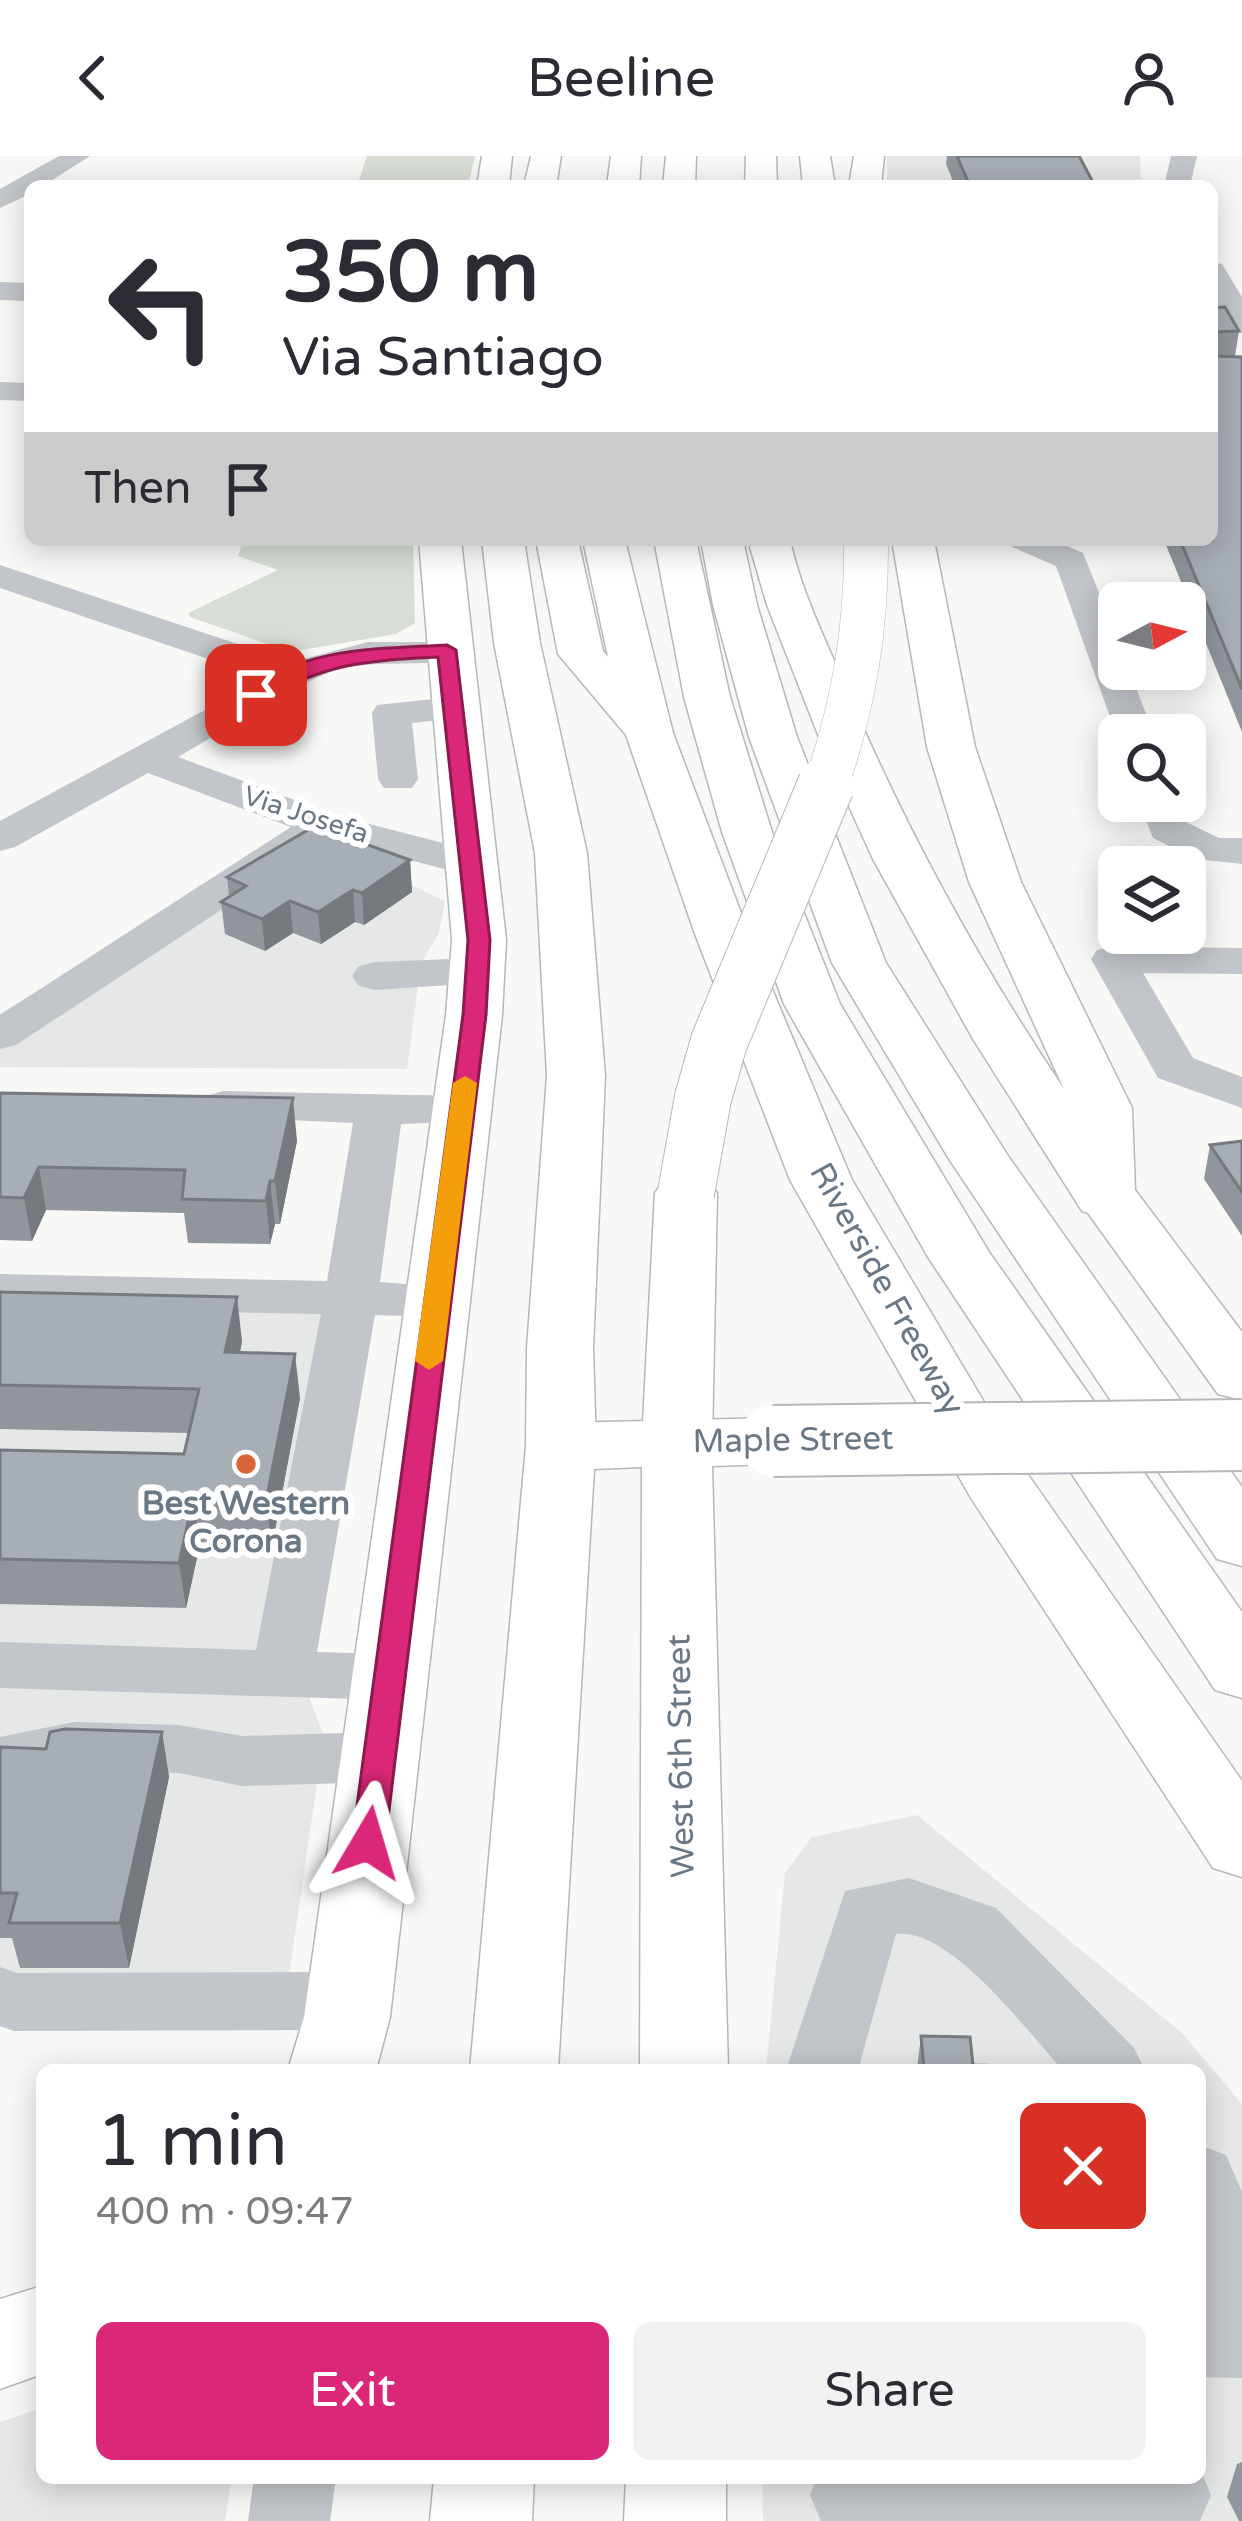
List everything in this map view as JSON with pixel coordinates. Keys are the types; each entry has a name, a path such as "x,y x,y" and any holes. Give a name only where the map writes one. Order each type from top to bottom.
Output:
{"main road":[{"path":"341,2035 477,972 479,940 440,546"},
{"path":"504,546 517,643 561,853 576,1076 560,1348 561,1446 514,2064"},
{"path":"558,546 581,654 650,733"},
{"name":"Riverside Freeway","path":"605,546 650,733 722,934 821,1180 997,1481 1242,1845"},
{"path":"676,546 707,697 746,832 812,1004 960,1257 1242,1670"},
{"path":"723,546 773,737 859,963 979,1159 1242,1541"},
{"path":"771,546 840,739 934,925 1104,1198 1242,1378"},
{"name":"West 6th Street","path":"685,2064 676,1345 686,1193 696,1125 718,1042 838,760 857,696 869,619 866,546"},
{"path":"914,546 951,747 995,882 1102,1108 1104,1198"},
{"name":"Maple Street","path":"561,1446 1242,1436"},
{"path":"0,2344 36,2332"},
{"path":"481,2521 484,2484"},
{"path":"676,2484 676,2521"}],"street":[{"path":"38,180 77,156"},
{"path":"1184,156 1194,156"},
{"path":"1225,279 1231,319"},
{"path":"1038,546 1071,560 1126,714"},
{"path":"0,576 292,675"},
{"path":"7,828 292,675 368,653 447,650"},
{"path":"398,778 389,701 453,709"},
{"name":"Via Josefa","path":"145,758 322,825 471,863"},
{"path":"1166,822 1168,829 1211,850 1242,850"},
{"path":"0,1035 322,825"},
{"path":"1242,962 1113,958 1175,1069 1242,1094"},
{"path":"375,976 477,972"},
{"path":"166,1105 461,1111"},
{"path":"282,1674 351,1298 379,1109"},
{"path":"0,1292 436,1300"},
{"path":"0,1665 389,1677"},
{"path":"0,1762 74,1746 179,1749 242,1761 380,1757"},
{"path":"824,2064 869,1910 908,1904 972,1928 1103,2064"},
{"path":"0,1996 14,2002 341,2035"},
{"path":"1206,2196 1242,2304"},
{"path":"1206,2340 1242,2341"},
{"path":"289,2521 294,2484"},
{"path":"851,2498 1172,2498"}],"shaded area":[{"path":"367,156 475,156 469,180 359,180"},
{"path":"887,156 1140,156 1141,180 887,180"},
{"path":"241,546 413,546 415,623 396,634 290,652 190,617 188,613 278,570 238,556"},
{"path":"289,836 330,848 445,901 439,933 421,964 407,1069 0,1067 0,1014"},
{"path":"0,1302 363,1311 306,1689 324,1736 282,2023 0,2017"},
{"path":"917,1815 1182,2033 1242,2104 1242,2521 763,2521 762,2484 1206,2484 1206,2064 767,2064 785,1873 812,1837"},
{"path":"36,2410 36,2484 231,2484 225,2521 0,2521 0,2422"}],"building":[{"path":"957,156 1079,156 1092,180 967,180"},
{"path":"1225,307 1239,331 1218,332 1218,308"},
{"path":"1218,356 1242,357 1242,689 1206,602 1206,582 1197,582 1182,546 1218,546"},
{"path":"315,826 410,860 362,893 353,890 318,912 290,901 262,919 221,902 246,886 227,877"},
{"path":"0,1093 293,1098 275,1181 270,1181 266,1201 182,1199 185,1170 39,1167 24,1198 0,1197"},
{"path":"1242,1141 1242,1192 1210,1145"},
{"path":"0,1292 237,1297 225,1352 295,1354 266,1501 193,1499 179,1563 0,1559 0,1450 184,1454 199,1389 0,1385"},
{"path":"50,1732 162,1732 120,1923 9,1923 17,1893 0,1893 0,1747 46,1749"},
{"path":"921,2036 970,2037 973,2064 924,2064"}],"slow traffic":[{"path":"429,1361 465,1083"}],"place":[{"name":"Best Western Corona","path":"246,1464"}],"route":[{"path":"256,695 317,664 343,657 447,650 479,940 474,1015 368,1843"}]}
